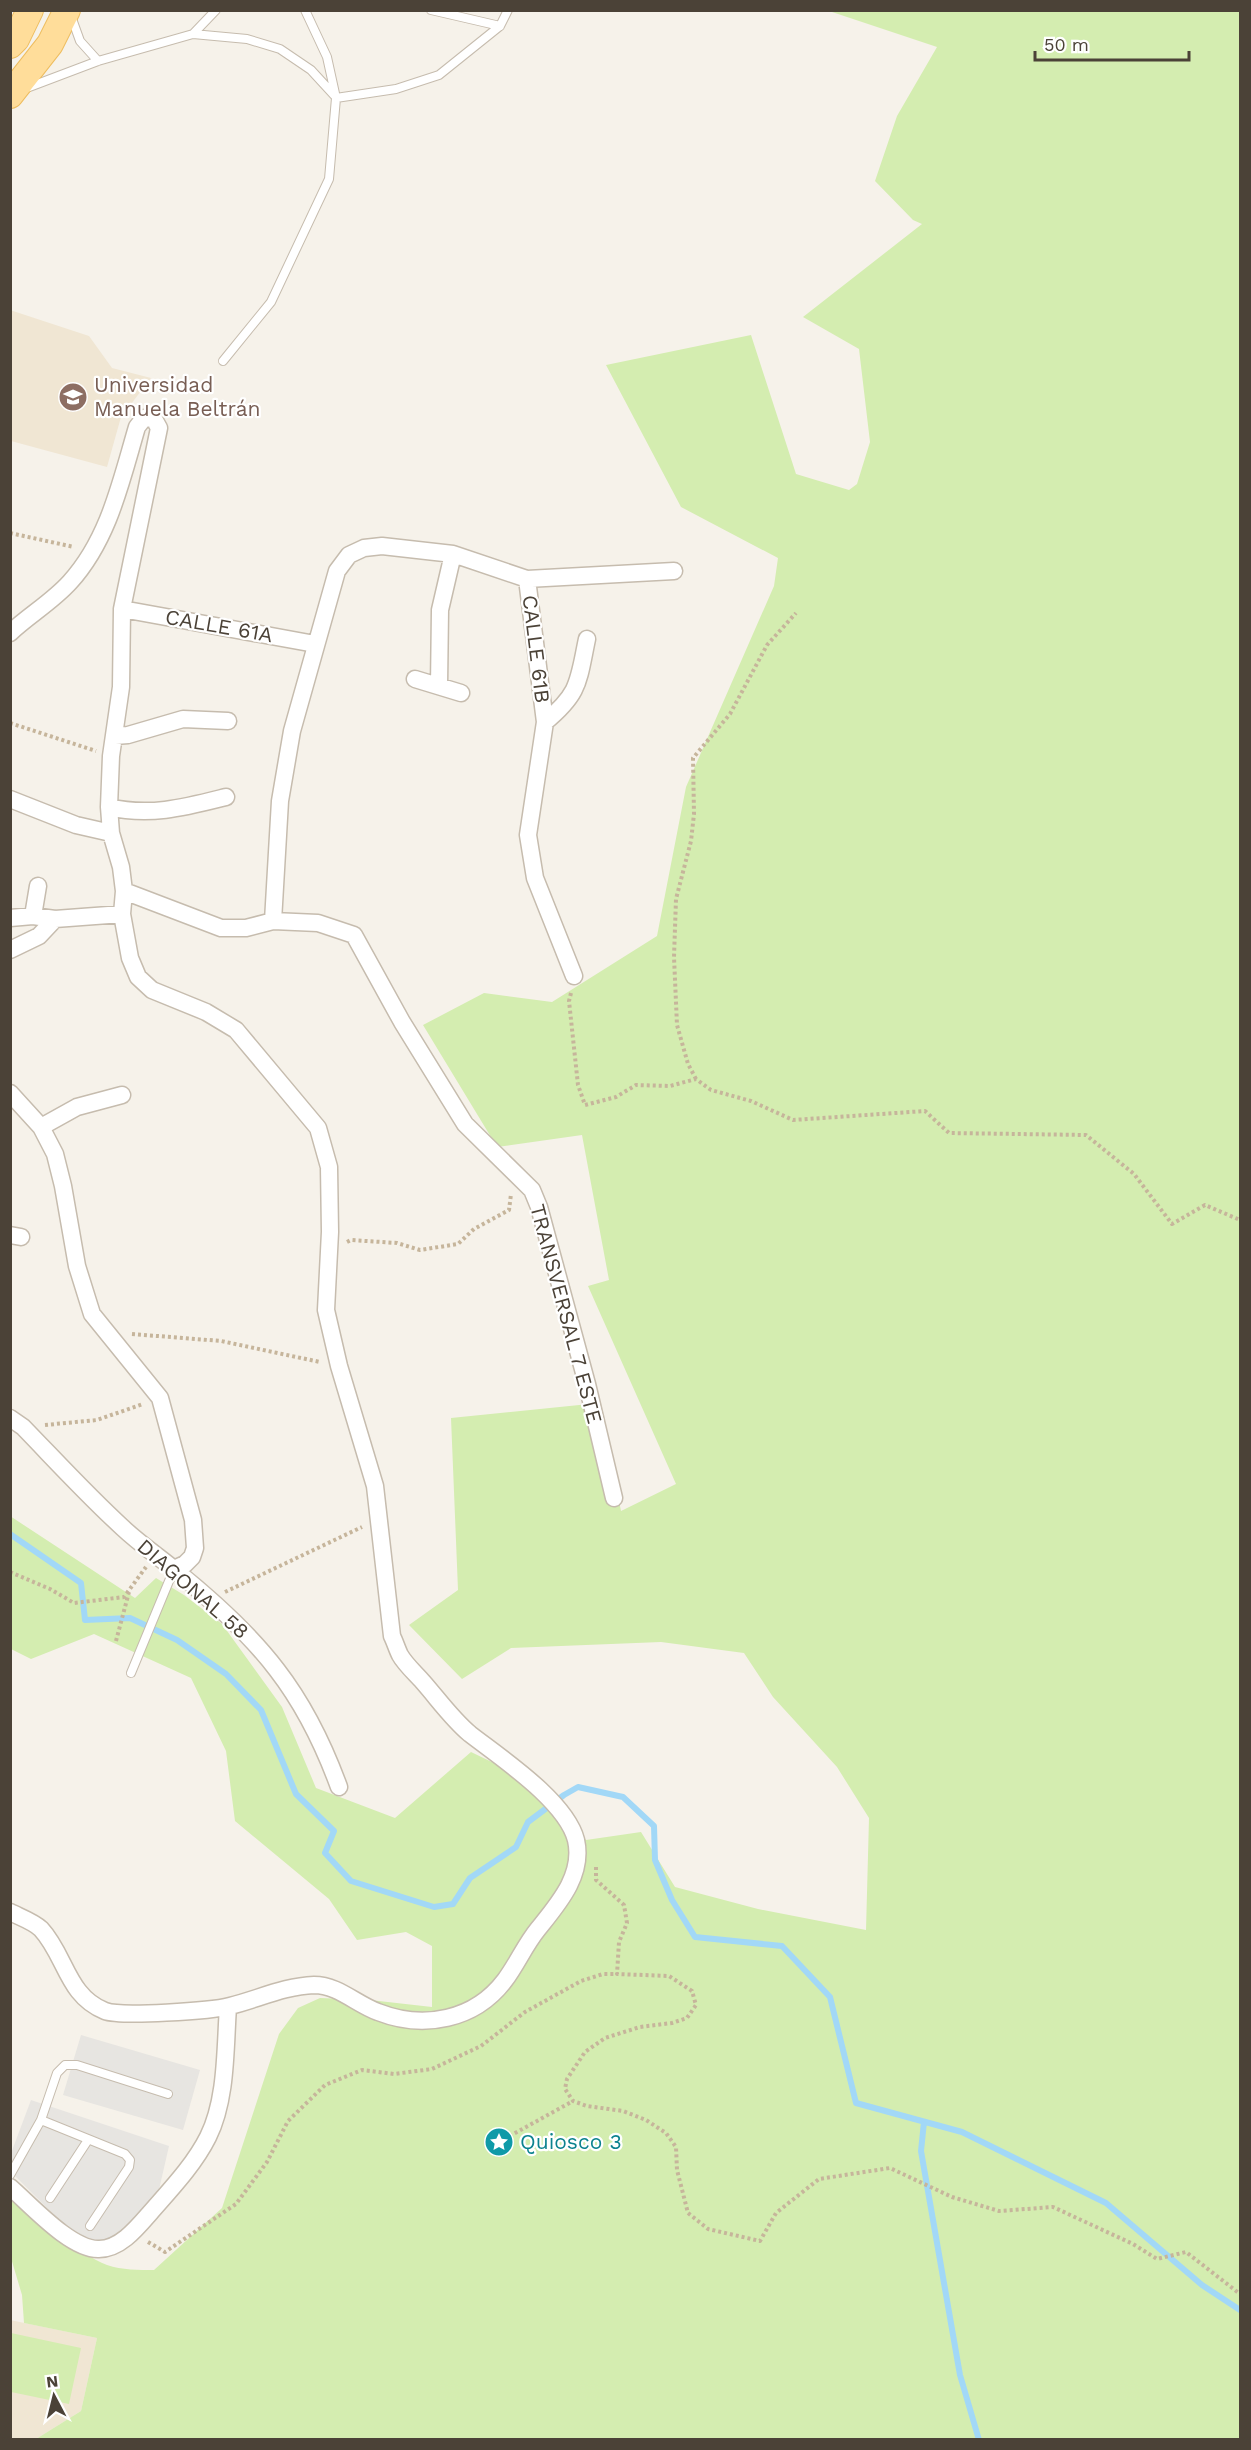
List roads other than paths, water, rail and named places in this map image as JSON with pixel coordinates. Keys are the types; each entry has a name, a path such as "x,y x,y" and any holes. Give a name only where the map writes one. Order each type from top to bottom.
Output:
{"main road":[{"path":"10,45 16,39 30,10"},
{"path":"11,94 50,44 69,10"}],"street":[{"path":"10,633 70,582 93,551 106,527 137,427 144,418 150,417 156,421 159,428 122,609 121,687 111,756 109,807 111,833 121,867 124,891 122,914 130,958 138,977 152,990 206,1012 236,1030 318,1128 329,1167 326,1310 339,1366 375,1486 392,1636 400,1656 468,1732 544,1792 575,1837 578,1854 574,1877 556,1906 532,1936 505,1981 484,2003 459,2016 430,2021 404,2020 378,2012 334,1989 314,1985 289,1989 228,2007 134,2014 106,2012 85,2000 67,1975 54,1947 40,1928 10,1912"},
{"name":"CALLE 61B","path":"315,644 337,572 349,555 364,548 382,546 453,554 527,579 545,722 528,835 535,879 574,976"},
{"path":"439,686 440,610 453,554"},
{"path":"527,579 674,571"},
{"name":"CALLE 61A","path":"122,609 315,644"},
{"path":"545,722 565,706 576,688 587,639"},
{"path":"124,891 221,928 246,928 273,921 280,801 292,731 315,644"},
{"path":"415,679 461,693"},
{"path":"115,736 128,735 183,719 228,721"},
{"path":"109,807 125,811 171,811 226,797"},
{"path":"10,799 76,825 111,833"},
{"path":"33,916 39,886"},
{"path":"10,918 33,916 55,919 122,914"},
{"path":"10,950 39,936 55,919"},
{"name":"TRANSVERSAL 7 ESTE","path":"273,921 318,923 354,935 402,1022 465,1124 514,1175 532,1190 539,1207 587,1384 614,1498"},
{"path":"10,1093 41,1127 55,1154 63,1185 77,1266 92,1314 160,1398 193,1520 195,1548 192,1557 185,1564 174,1569"},
{"path":"41,1127 77,1107 122,1095"},
{"name":"DIAGONAL 58","path":"17,1423 121,1527 174,1569 252,1640 278,1671 324,1747 339,1787"},
{"path":"10,2187 65,2235 84,2247 99,2249 113,2246 132,2232 195,2159 209,2136 221,2088 228,2007"}],"lane":[{"path":"69,10 80,41 98,61"},
{"path":"193,34 216,10"},
{"path":"222,361 271,302 329,179 336,98 327,57 305,10"},
{"path":"431,10 500,26"},
{"path":"336,98 396,89 439,75 500,26 508,10"},
{"path":"11,94 98,61 193,34 247,39 280,49 311,70 336,98"},
{"path":"131,1673 174,1569"},
{"path":"10,2175 41,2120 57,2073 65,2065 77,2065 168,2094"},
{"path":"41,2120 125,2154 130,2160 129,2167 90,2226"},
{"path":"50,2198 88,2140"}],"waterway":[{"path":"10,1534 81,1583 85,1620 130,1618 177,1640 226,1674 261,1710 296,1794 334,1831 325,1853 351,1881 434,1907 453,1904 470,1878 516,1847 528,1822 564,1795 578,1787 623,1797 654,1826 655,1860 672,1900 695,1937 782,1946 830,1997 856,2103 962,2132 1106,2203 1202,2285 1240,2310"},
{"path":"924,2122 921,2151 960,2375 979,2440"}],"place":[{"name":"Universidad Manuela Beltrán","path":"73,397"},
{"name":"Quiosco 3","path":"499,2142"}]}
